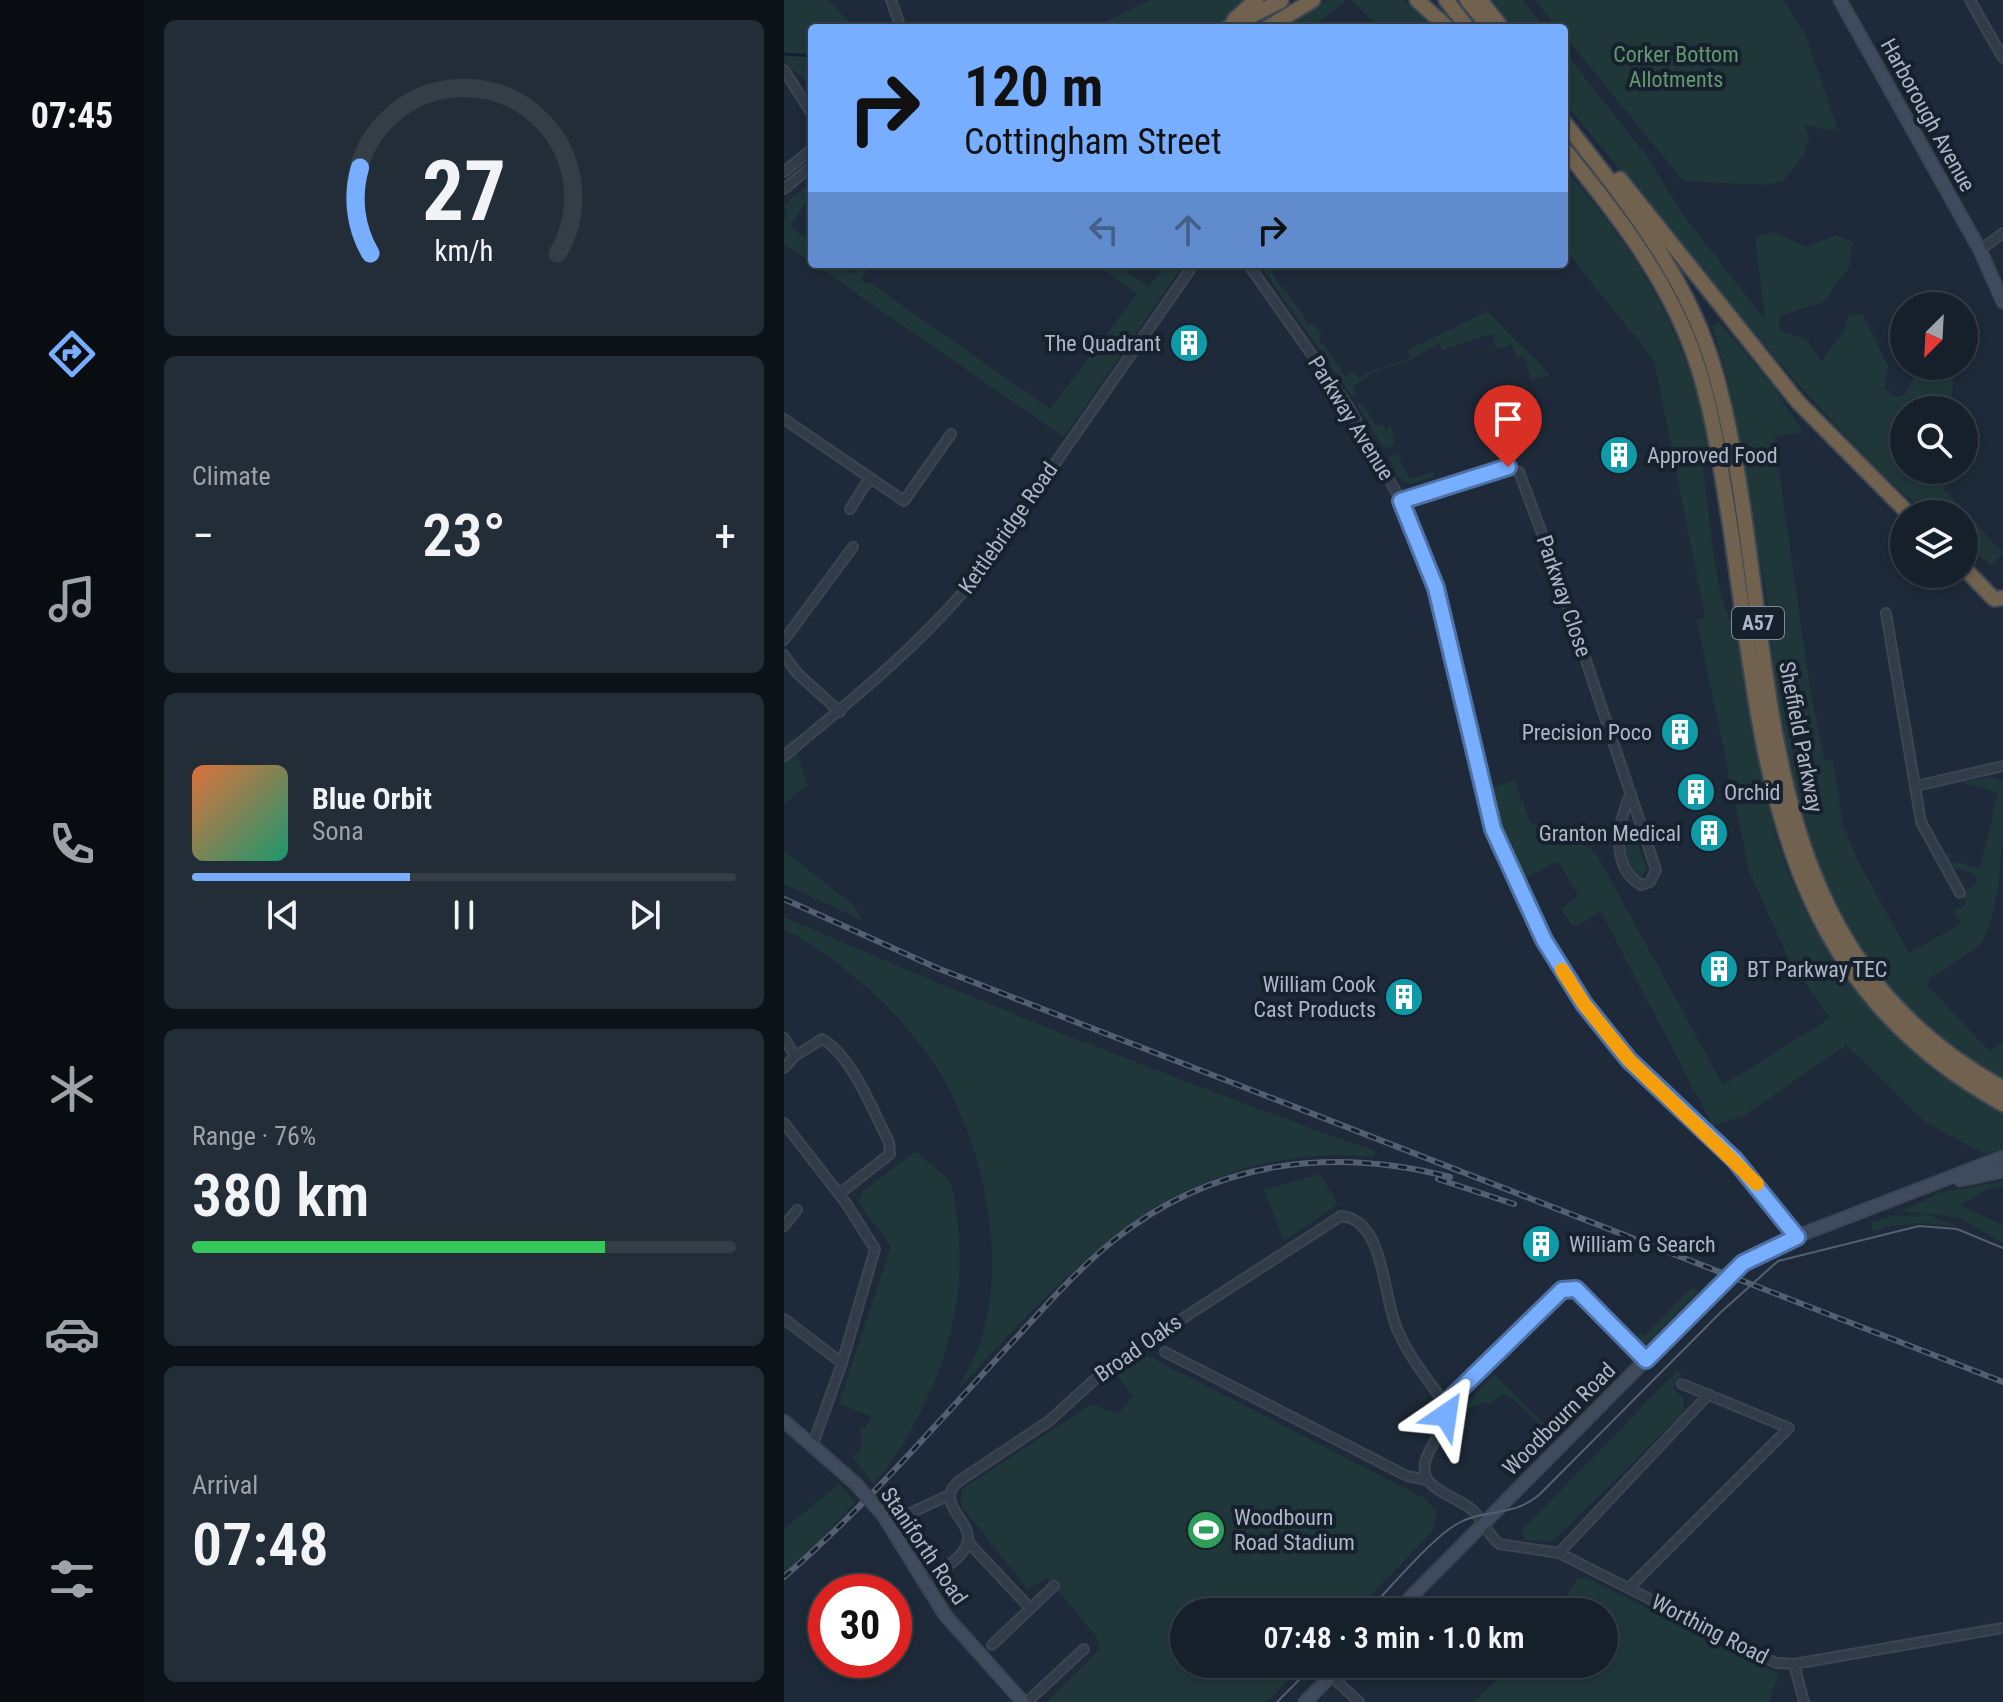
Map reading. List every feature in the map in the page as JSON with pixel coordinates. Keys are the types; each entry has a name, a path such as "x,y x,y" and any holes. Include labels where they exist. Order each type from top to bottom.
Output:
{"highway":[{"path":"1230,24 1256,0"},
{"path":"1234,24 1281,0"},
{"path":"1254,24 1281,0"},
{"path":"1274,24 1313,0"},
{"path":"1417,0 1444,24"},
{"path":"1446,0 1465,24"},
{"path":"1467,0 1487,24"},
{"path":"1480,0 1499,24"},
{"name":"Sheffield Parkway","path":"1568,127 1637,216 1672,270 1702,332 1714,368 1731,444 1781,763 1811,873 1842,935 1884,992 1943,1048 2003,1088"},
{"name":"A57","path":"1581,144 1624,184 1798,402 1895,500"},
{"name":"Sheffield Parkway","path":"1568,154 1651,266 1674,307 1695,357 1718,448 1774,798 1794,866 1814,912 1843,960 1889,1017 1949,1070 2003,1104"},
{"path":"1978,580 2000,600"}],"street":[{"path":"891,0 900,24"},
{"name":"Harborough Avenue","path":"1840,0 1980,250 2003,302"},
{"path":"1970,0 2003,58"},
{"path":"784,70 808,108"},
{"path":"784,172 808,152"},
{"path":"784,189 808,169"},
{"path":"1980,250 2003,233"},
{"name":"Kettlebridge Road","path":"784,756 909,651 976,577 1191,268"},
{"name":"Parkway Avenue","path":"1251,268 1348,406 1401,501 1436,588 1493,829 1544,940 1584,1004 1629,1060 1744,1169 1797,1237"},
{"path":"784,419 904,501 951,434"},
{"name":"Parkway Close","path":"1401,501 1505,468 1519,472 1631,793 1656,870 1650,882 1641,885 1634,881 1618,845 1621,814 1631,793"},
{"path":"850,509 869,479"},
{"path":"784,640 853,547"},
{"path":"1886,613 1921,822 1960,893"},
{"path":"784,655 797,673 840,712"},
{"path":"1916,786 2003,766"},
{"path":"784,1038 795,1056"},
{"path":"784,1068 795,1056 822,1039 831,1044 855,1078 889,1142 890,1154 839,1194"},
{"path":"784,1123 839,1194 875,1249 842,1363 813,1444"},
{"name":"Woodbourn Road","path":"1410,1598 1743,1263 1797,1237 2003,1157"},
{"name":"Woodbourn Road","path":"1932,1186 2003,1171"},
{"path":"784,1226 797,1210"},
{"name":"Broad Oaks","path":"900,1518 949,1495 959,1481 1049,1421 1112,1364 1341,1216 1358,1220 1369,1233 1398,1331 1445,1404"},
{"path":"1427,1480 1424,1465 1446,1415 1445,1404 1568,1287 1576,1289 1646,1360"},
{"path":"784,1319 842,1363"},
{"name":"Worthing Road","path":"1165,1352 1407,1476 1427,1480 1439,1492 1473,1510 1481,1525 1503,1546 1559,1553 1776,1663 1794,1664 2003,1628"},
{"path":"1629,1588 1789,1428 1682,1384"},
{"path":"1559,1553 1709,1394"},
{"name":"Staniforth Road","path":"784,1421 856,1484 883,1515 945,1615 1025,1702"},
{"path":"949,1495 953,1511 967,1532 968,1542 1030,1608"},
{"path":"923,1582 961,1553 968,1542"},
{"path":"992,1645 1054,1586"},
{"path":"1025,1702 1084,1649"},
{"path":"1794,1664 1804,1702"},
{"path":"1305,1702 1329,1678"},
{"path":"1333,1678 1359,1702"}],"green space":[{"path":"784,0 828,0 851,24 808,24 808,83 784,62"},
{"path":"1151,0 1248,0 1218,24 1100,24"},
{"path":"1327,0 1347,0 1315,24 1283,24"},
{"path":"1351,0 1403,0 1432,24 1376,24"},
{"path":"1487,0 1522,0 1542,24 1505,24"},
{"name":"Corker Bottom Allotments","path":"1535,0 1784,0 1806,36 1838,131 1804,125 1809,138 1804,155 1783,181 1768,185 1683,181 1568,40 1568,24 1555,24"},
{"path":"1568,56 1645,154 1685,217 1765,320 1755,237 1775,232 1807,247 1836,235 1852,242 1850,266 1823,302 1780,316 1779,330 1806,339 1822,361 1845,329 1848,316 1862,313 1888,366 1885,388 1894,396 1890,396 1890,481 1793,379 1568,107"},
{"path":"1568,174 1607,220 1642,271 1684,355 1705,418 1708,451 1703,470 1717,575 1725,608 1739,642 1772,821 1806,911 1830,952 1889,1026 1962,1087 2003,1113 2003,1149 1985,1154 1925,1122 1846,1045 1745,1115 1713,1126 1601,912 1573,927 1561,909 1578,896 1558,861 1521,880 1502,841 1488,790 1514,780 1531,824 1570,828 1598,857 1723,1085 1830,1018 1789,960 1749,871 1697,620 1705,617 1654,360 1568,253"},
{"path":"808,184 808,200 790,226 808,239 808,260 784,244 784,219 788,214 784,205"},
{"path":"820,268 848,268 853,274 857,268 868,268 861,280 867,284 869,282 1050,409 1137,294 1101,268 1122,268 1149,287 1163,268 1181,268 1064,437"},
{"path":"1264,268 1270,268 1307,324 1315,325 1321,333 1320,343 1324,343 1345,377 1354,371 1359,378 1370,371 1410,358 1408,350 1487,311 1550,375 1531,379 1524,356 1517,358 1512,344 1497,349 1492,334 1442,350 1439,343 1411,360 1373,372 1353,387 1356,394 1353,398"},
{"path":"1719,322 1773,386 1803,432 1774,437 1810,688 1825,761 1833,760 1843,825 1858,861 1909,953 1961,924 1954,910 1966,904 1965,892 1977,882 1974,874 1948,866 1941,852 1951,854 1950,861 1980,868 1998,793 1960,782 1994,777 2003,782 1998,889 1988,928 1981,943 1930,978 1928,986 1990,1052 2003,1042 2003,1078 1941,1041 1898,1000 1862,956 1834,908 1812,858 1784,750 1769,612 1744,462 1712,326"},
{"path":"1911,380 1953,380 1952,396 1902,396"},
{"path":"1362,403 1377,427 1383,424 1386,431 1390,423 1395,445 1384,449 1357,404"},
{"path":"1398,454 1409,479 1433,472 1434,477 1410,484 1401,481 1388,457"},
{"path":"1893,484 1950,484 1943,488 1954,500 1911,500"},
{"path":"1978,526 2003,553 1992,566 1978,555"},
{"path":"793,738 807,785 784,804 784,746"},
{"path":"1623,804 1647,868 1640,881 1634,880 1619,842"},
{"path":"784,851 851,903 863,921 784,884"},
{"path":"784,917 1077,1039 1375,1151 1374,1157 1307,1157 1246,1168 1190,1190 1138,1219 1045,1298 957,1391 976,1353 987,1317 992,1278 991,1237 975,1153 943,1078 908,1029 859,980 784,929"},
{"path":"916,1151 948,1180 953,1189 960,1256 958,1291 952,1327 929,1395 895,1456 874,1484 853,1458 861,1449 861,1424 865,1430 871,1416 839,1404 891,1246 858,1202 863,1191"},
{"path":"1320,1174 1338,1204 1284,1241 1264,1190"},
{"path":"2003,1181 2003,1186 1985,1191 1960,1205 2003,1225 2003,1243 1957,1217 1902,1211 1939,1193"},
{"path":"1928,1215 1957,1226 1920,1223 1885,1227 1875,1232 1872,1228 1872,1222 1891,1216"},
{"path":"1692,1288 1699,1291 1648,1343 1639,1343 1635,1339 1640,1333 1644,1336"},
{"name":"Woodbourn Road Stadium","path":"1148,1356 1426,1499 1437,1512 1432,1532 1368,1598 1170,1598 1170,1678 1290,1678 1267,1702 1047,1702 1100,1649 1097,1637 1047,1578 1028,1589 961,1506 962,1489 1092,1404 1118,1414 1133,1395 1114,1373"},
{"path":"1677,1371 1681,1374 1673,1389 1684,1398 1683,1413 1552,1542 1525,1540 1522,1530"},
{"path":"1494,1375 1546,1426 1543,1428 1512,1397 1510,1399 1503,1393 1489,1405 1486,1402 1469,1408 1465,1417 1462,1408"},
{"path":"839,1484 855,1502 815,1546 784,1572 784,1529"},
{"path":"1585,1577 1779,1674 1769,1702 1473,1702 1499,1678 1618,1678 1618,1598 1565,1598 1577,1579"}],"waterway":[{"path":"785,54 808,56"}],"tram line":[{"path":"1380,1598 1423,1552 1457,1524 1518,1507 1539,1495 1721,1312 1778,1261 1919,1226 1957,1229 2003,1248"},
{"path":"1277,1702 1301,1678"}],"railway":[{"path":"784,899 937,968 2003,1382"},
{"path":"784,1577 869,1496 1070,1280 1098,1253 1151,1214 1231,1177 1274,1167 1361,1163 1450,1177"},
{"path":"1438,1179 1514,1204"}],"slow traffic":[{"path":"1562,970 1584,1004 1629,1060 1757,1184"}],"place":[{"name":"The Quadrant","path":"1189,343"},
{"name":"Approved Food","path":"1619,455"},
{"name":"Precision Poco","path":"1680,732"},
{"name":"Orchid","path":"1696,792"},
{"name":"Granton Medical","path":"1709,833"},
{"name":"BT Parkway TEC","path":"1719,969"},
{"name":"William Cook Cast Products","path":"1404,997"},
{"name":"William G Search","path":"1541,1244"},
{"name":"Woodbourn Road Stadium","path":"1206,1530"}],"route":[{"path":"1446,1415 1445,1404 1562,1290 1568,1287 1576,1289 1646,1360 1743,1263 1797,1237 1759,1185 1634,1066 1584,1004 1526,906 1493,829 1436,588 1401,501 1508,467"}]}
